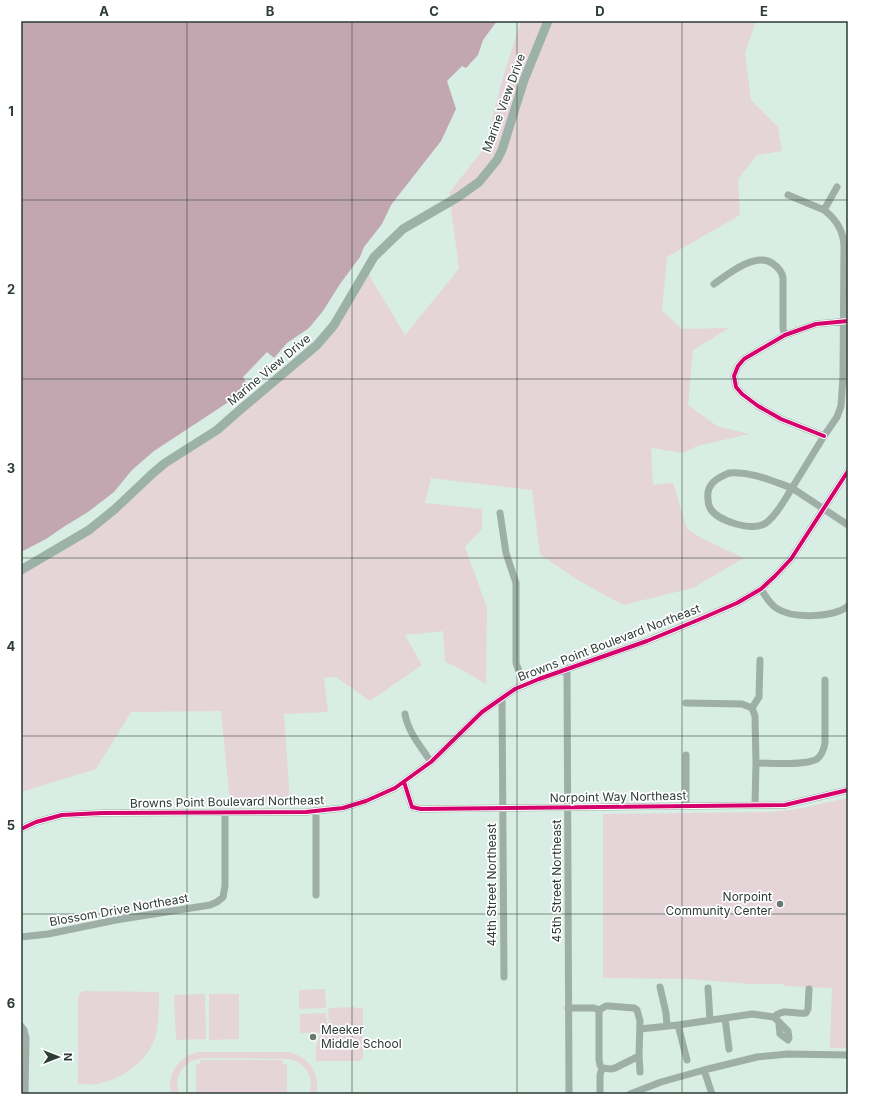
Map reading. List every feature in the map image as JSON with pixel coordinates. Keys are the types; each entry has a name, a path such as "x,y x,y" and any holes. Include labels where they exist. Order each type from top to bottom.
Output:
{"main road":[{"name":"Marine View Drive","path":"21,570 89,530 111,513 165,463 217,430 253,398 318,345 334,325 374,257 403,229 458,197 479,182 497,160 502,150 524,80 548,21"}],"street":[{"path":"824,210 837,187"},
{"path":"788,195 824,210 834,218 842,232 844,240 846,321 841,406 837,417 792,488 766,523 757,527 742,526 710,509 708,497 709,488 716,479 721,476 734,473 762,477 792,488 848,525"},
{"path":"714,284 733,270 749,263 767,261 776,266 780,270 783,278 783,329 785,335"},
{"path":"824,436 768,412 745,397 736,387 734,376 741,362 785,335 816,324 846,321"},
{"name":"Browns Point Boulevard Northeast","path":"21,829 36,822 62,815 102,813 316,812 343,808 386,793 431,762 474,720 502,698 524,685 567,668 647,641 737,603 761,589 791,558 848,471"},
{"path":"500,513 506,553 516,583 516,663 524,685"},
{"path":"761,589 768,600 776,608 786,612 820,615 839,612 848,606"},
{"path":"752,708 760,697 760,660"},
{"name":"45th Street Northeast","path":"567,668 569,1094"},
{"path":"756,763 808,763 816,759 823,752 825,743 825,680"},
{"name":"44th Street Northeast","path":"502,698 504,976"},
{"path":"686,703 742,704 752,708 755,716 755,805"},
{"path":"405,714 408,727 431,762"},
{"path":"686,755 686,806"},
{"name":"Norpoint Way Northeast","path":"404,782 412,807 441,810 785,805 848,790"},
{"path":"316,812 316,895"},
{"name":"Blossom Drive Northeast","path":"21,937 206,906 220,900 223,897 225,886 225,813"},
{"path":"660,987 666,1013 667,1026"},
{"path":"708,988 710,1020"},
{"path":"788,1054 788,1040 780,1034 777,1021 779,1013 806,1013 808,1009 808,990"},
{"path":"568,1008 594,1008 599,1010 606,1006 634,1008 637,1010 639,1014 640,1029 640,1072"},
{"path":"599,1010 599,1060 602,1068 600,1075 600,1092"},
{"path":"640,1029 752,1014 777,1021"},
{"path":"725,1018 729,1048"},
{"path":"678,1025 688,1060"},
{"path":"22,1026 26,1038 24,1092"},
{"path":"630,1094 662,1082 757,1057 788,1054 848,1055"},
{"path":"602,1068 615,1068 639,1056"},
{"path":"704,1070 712,1094"}],"shaded area":[{"path":"21,21 497,21 483,40 478,55 466,68 462,66 447,81 456,109 441,141 391,205 382,224 364,247 360,257 340,284 323,311 309,328 287,343 274,358 267,352 243,377 246,382 241,390 227,403 154,451 132,470 114,492 88,512 46,539 21,552"},
{"path":"521,21 756,21 745,53 751,100 778,127 782,151 757,155 738,179 740,215 667,257 662,311 682,329 729,328 693,350 688,405 717,426 749,434 697,446 684,453 651,448 653,485 673,483 687,529 703,539 744,558 693,588 623,605 576,579 540,554 532,490 431,478 425,503 482,509 482,529 465,547 487,608 486,684 457,667 445,662 443,631 405,635 422,665 370,701 336,677 324,678 328,712 284,714 290,802 230,802 221,711 131,712 96,769 21,792 21,570 76,538 253,398 334,325 366,270 405,335 459,269 449,193 485,147 502,81"},
{"path":"848,798 848,1048 830,1048 832,988 784,986 783,984 750,984 691,979 603,978 603,814 771,812 797,809"},
{"path":"325,989 326,1008 299,1009 299,990"},
{"path":"84,991 159,992 156,1035 152,1046 146,1055 129,1071 108,1081 97,1084 78,1084 78,997 80,993"},
{"path":"205,994 206,1039 176,1040 174,995"},
{"path":"209,994 239,994 239,1039 209,1040"},
{"path":"355,1007 355,1009 363,1007 363,1057 360,1061 316,1061 316,1047 321,1033 300,1033 300,1014 326,1013 327,1024 329,1022 328,1008"},
{"path":"198,1052 289,1052 296,1054 308,1062 315,1073 317,1080 316,1094 309,1094 311,1082 308,1072 301,1064 290,1059 203,1058 196,1059 185,1066 179,1075 179,1094 171,1094 171,1080 176,1067 185,1058"},
{"path":"200,1060 283,1060 283,1064 287,1065 287,1094 196,1094 196,1064 200,1064"}],"cycle path":[{"path":"824,436 781,419 758,406 742,394 736,387 734,376 738,366 744,359 785,335 816,324 848,321"},
{"path":"21,829 36,822 62,815 102,813 306,812 343,808 366,801 395,788 431,762 482,712 515,689 647,641 737,603 761,589 791,559 848,471"},
{"path":"404,782 412,807 421,809 785,805 848,790"}],"place":[{"name":"Norpoint Community Center","path":"780,904"},
{"name":"Meeker Middle School","path":"313,1037"}]}
